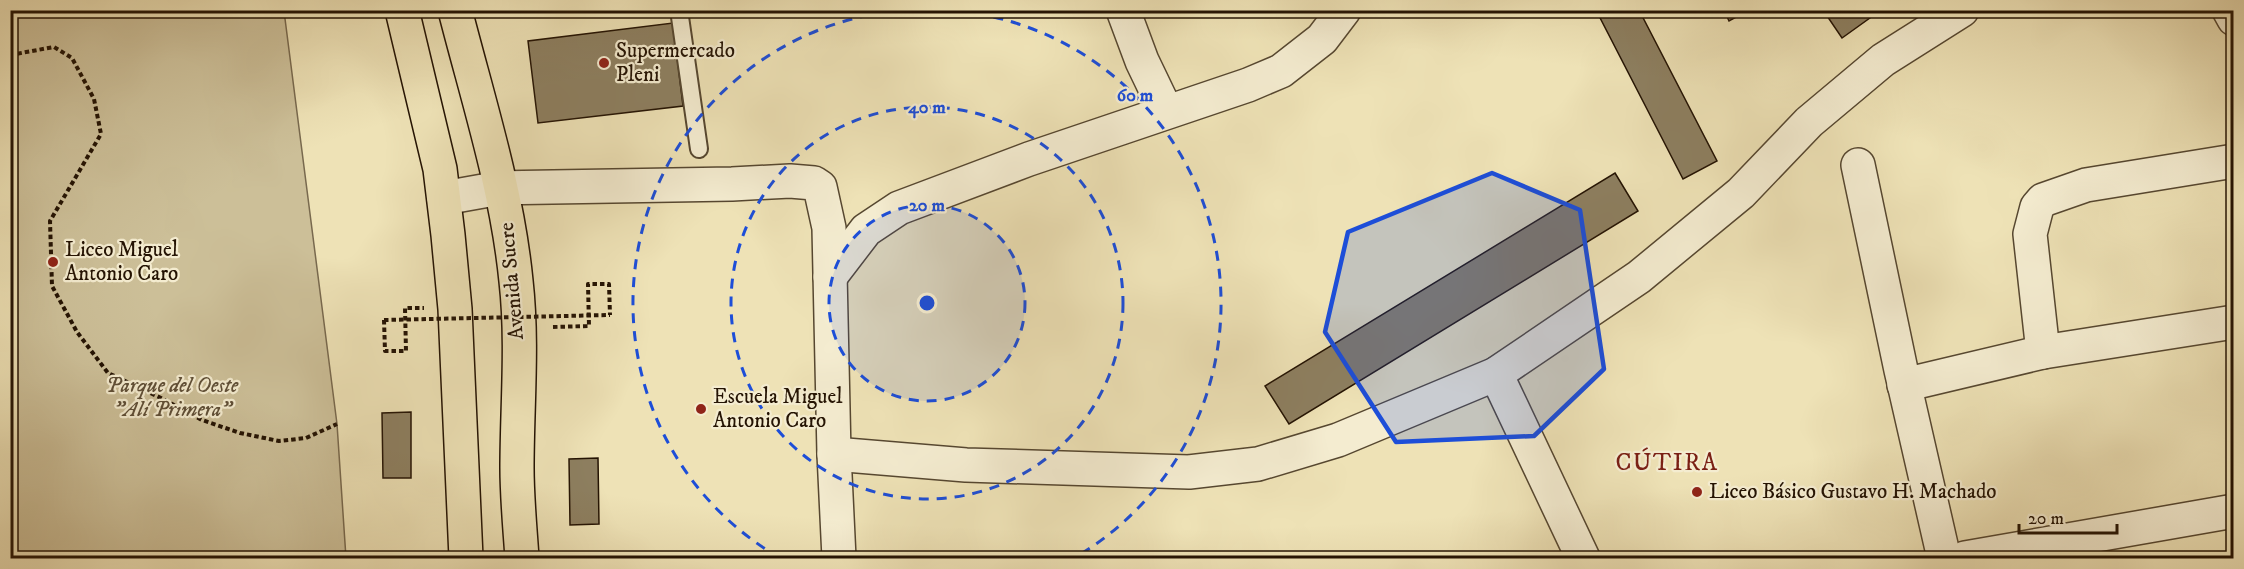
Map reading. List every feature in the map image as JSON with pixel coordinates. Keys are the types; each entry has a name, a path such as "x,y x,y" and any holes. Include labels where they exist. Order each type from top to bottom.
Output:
{"main road":[{"path":"402,10 440,169 444,198 454,309 466,558"},
{"name":"Avenida Sucre","path":"455,10 509,227 518,311 517,471 522,558"}],"street":[{"path":"1123,10 1142,61 1166,111"},
{"path":"830,277 866,230 899,208 1029,159 1248,85 1281,71 1322,39 1344,10"},
{"path":"834,454 966,465 1189,472 1258,464 1338,440 1496,374 1639,277 1741,193 1809,122 1883,60 1962,10"},
{"path":"2229,10 2234,19"},
{"path":"2043,352 2030,234 2037,207 2043,200 2086,185 2234,161"},
{"path":"1858,165 1904,385 1944,558"},
{"path":"444,198 500,188 803,181 814,183 820,189 829,228 838,558"},
{"path":"1904,385 2043,352 2234,321"},
{"path":"1496,374 1583,558"},
{"path":"1965,558 2234,510"}],"lane":[{"path":"679,10 699,150"}],"path":[{"path":"10,55 54,47 72,58 94,99 101,134 50,221 52,286 77,332 108,373 202,420 240,433 279,441 306,438 337,424"},
{"path":"405,308 406,351 384,351 384,320 610,315 609,284 588,284 589,326"}],"highlighted area":[{"path":"1492,173 1580,210 1604,369 1534,436 1396,442 1325,332 1348,232"}],"green space":[{"name":"Parque del Oeste \"Alí Primera\"","path":"10,11 284,11 337,424 346,558 11,558"}],"building":[{"path":"1596,10 1639,10 1717,161 1683,179"},
{"path":"1724,10 1749,10 1729,21"},
{"path":"1823,10 1881,10 1842,38"},
{"name":"Supermercado Pleni","path":"673,23 683,106 538,123 528,41"},
{"path":"1615,173 1638,211 1289,424 1265,386"},
{"path":"411,412 411,478 383,478 382,413"},
{"path":"598,458 599,524 570,525 569,459"}],"place":[{"name":"Supermercado Pleni","path":"604,63"},
{"name":"Liceo Miguel Antonio Caro","path":"53,262"},
{"name":"Escuela Miguel Antonio Caro","path":"701,409"},
{"name":"Liceo Básico Gustavo H. Machado","path":"1697,492"}],"district":[{"name":"CÚTIRA","path":"1667,463"}]}
